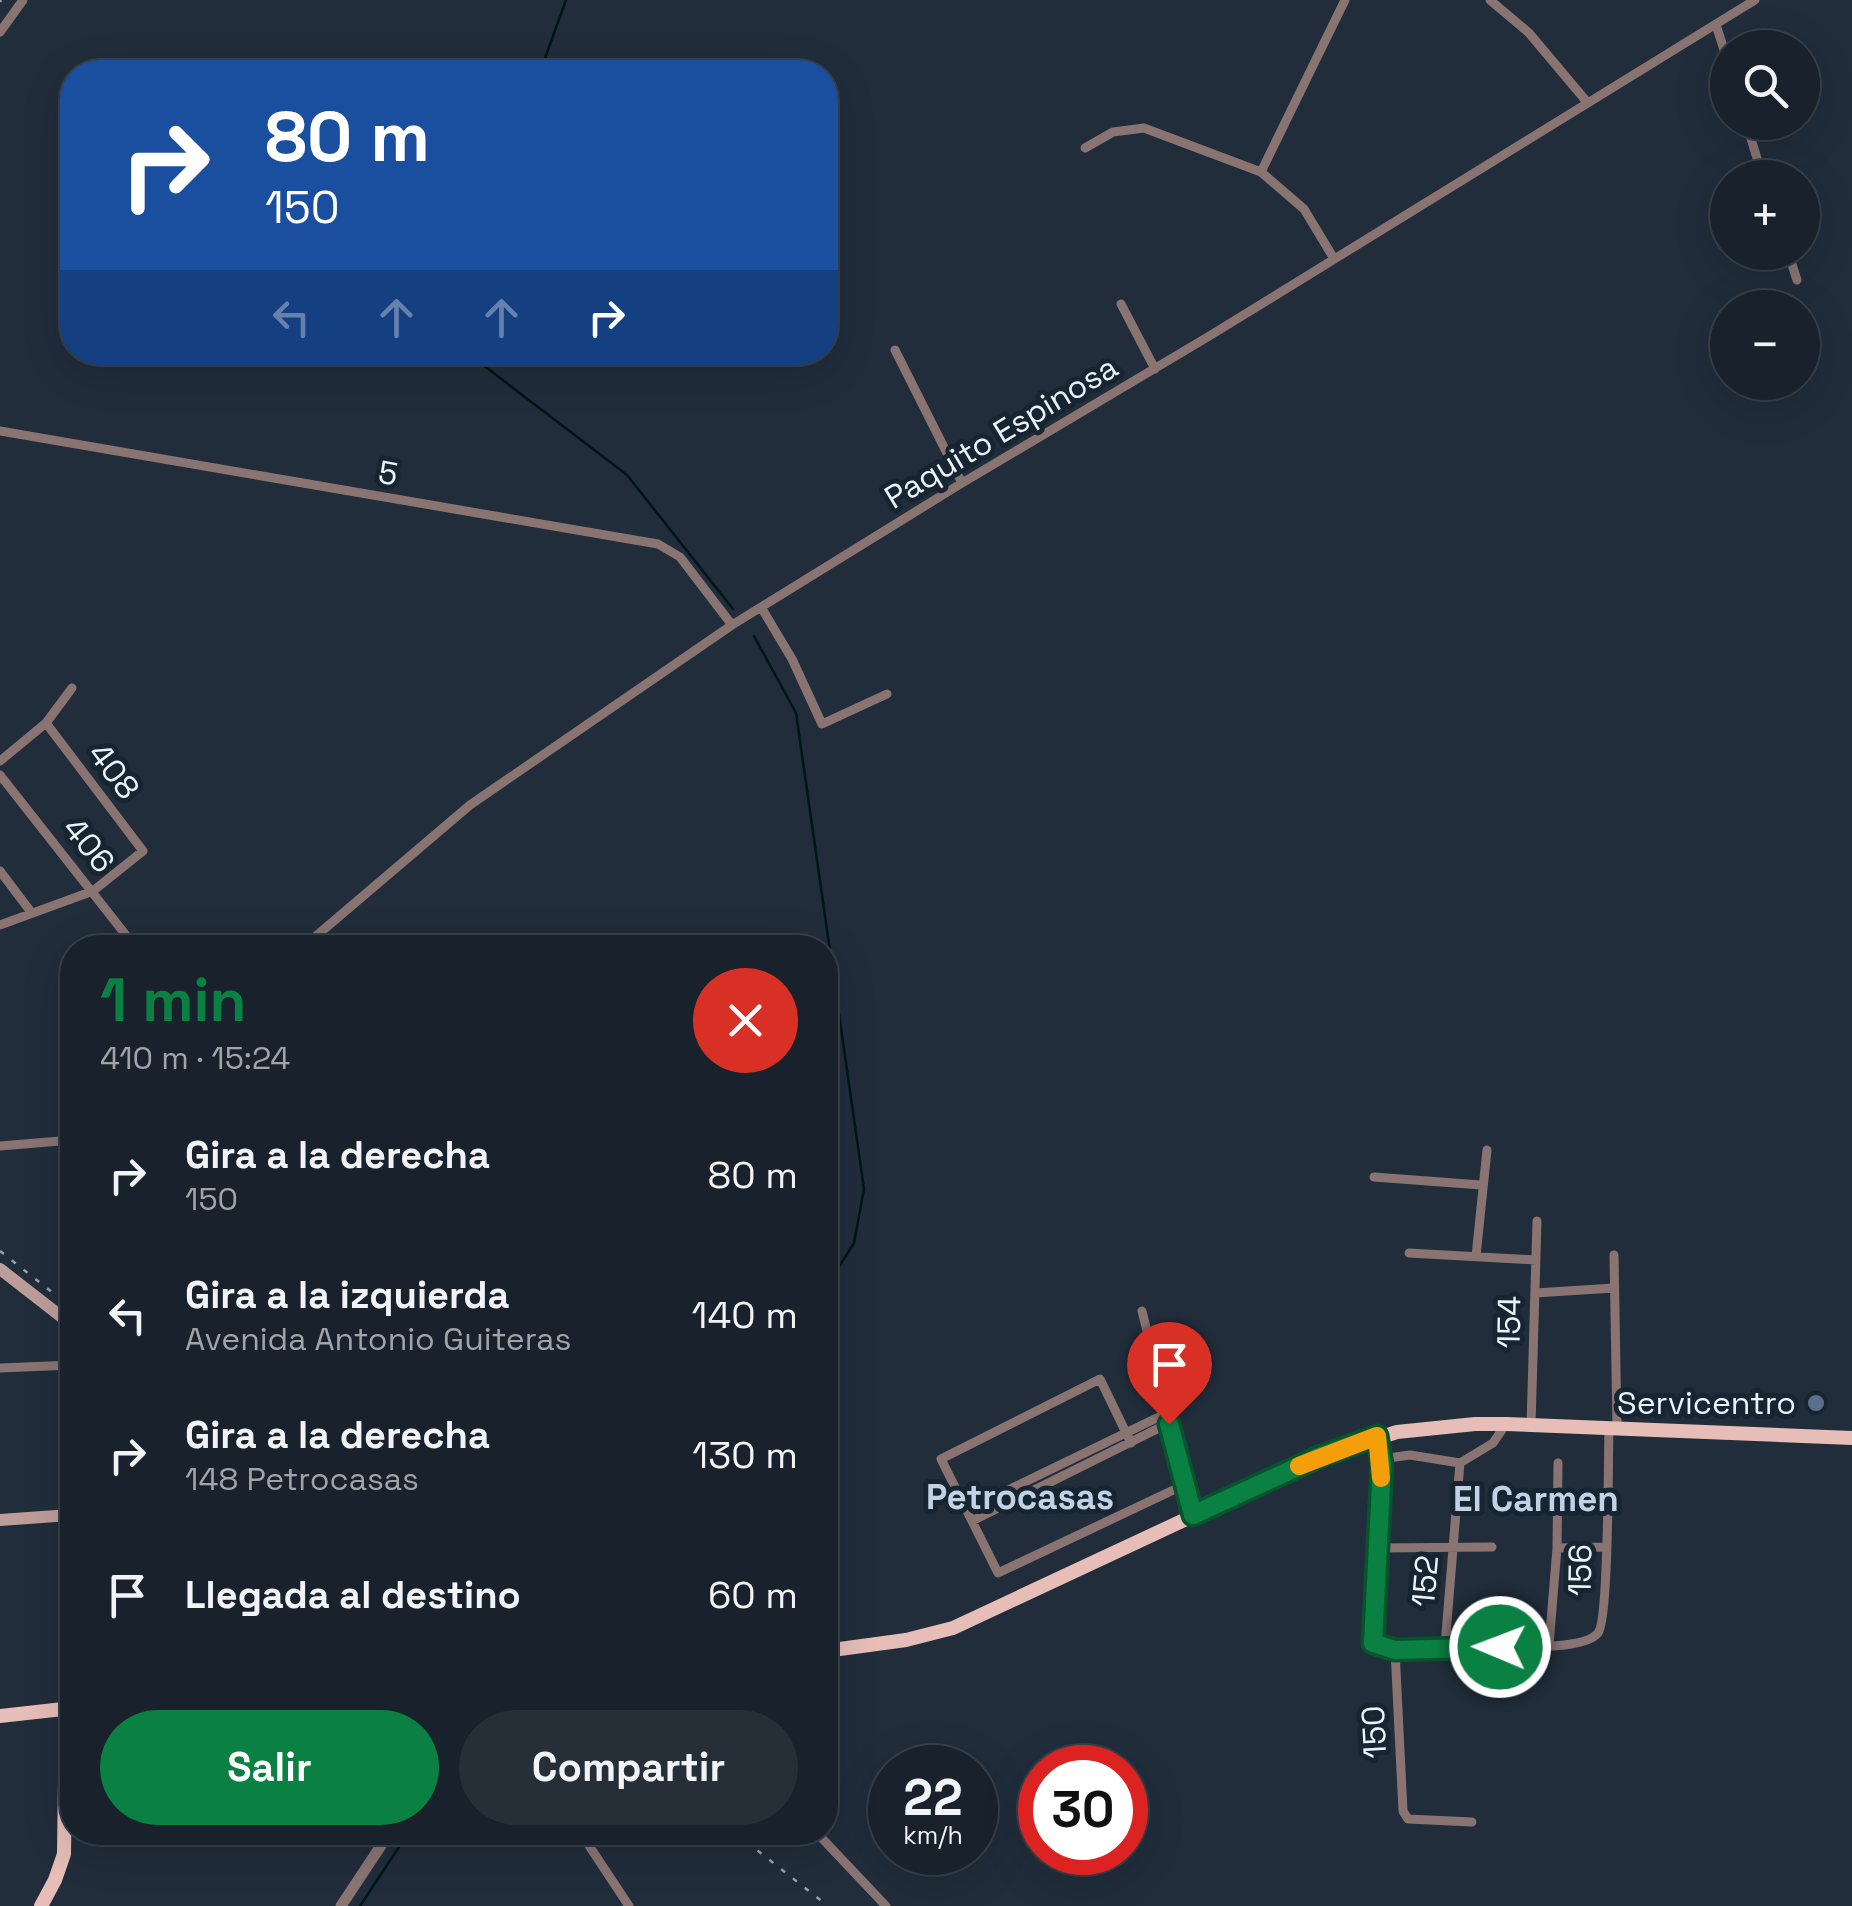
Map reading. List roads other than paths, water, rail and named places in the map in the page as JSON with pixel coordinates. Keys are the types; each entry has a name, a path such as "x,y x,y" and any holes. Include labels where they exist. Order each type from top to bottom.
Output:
{"main road":[{"path":"0,1270 60,1316"},
{"path":"838,1649 906,1640 953,1628 1319,1457 1377,1436 1423,1428 1532,1424 1852,1438"},
{"path":"0,1520 60,1516"},
{"path":"0,1716 60,1709"},
{"path":"41,1906 55,1880 64,1845"}],"street":[{"path":"0,32 24,0"},
{"path":"1261,172 1345,0"},
{"name":"Paquito Espinosa","path":"317,935 470,805 732,625 1754,0"},
{"path":"1494,1 1529,33 1587,102"},
{"path":"1716,25 1718,30"},
{"path":"1085,148 1113,132 1144,128 1261,172 1304,210 1334,258"},
{"path":"1794,270 1797,280"},
{"path":"1120,304 1156,369"},
{"path":"895,350 962,483"},
{"name":"5","path":"0,431 658,544 680,557 732,625"},
{"path":"761,607 792,659 822,724 887,694"},
{"path":"0,760 45,723 72,688"},
{"name":"408","path":"45,723 143,852 94,890"},
{"name":"406","path":"0,775 127,935"},
{"path":"0,871 31,912"},
{"path":"0,925 94,890"},
{"path":"0,1146 60,1141"},
{"path":"1476,1256 1487,1150"},
{"path":"1374,1178 1482,1185"},
{"name":"154","path":"1532,1424 1537,1222"},
{"path":"1409,1252 1536,1260"},
{"name":"156","path":"1550,1645 1583,1643 1598,1634 1602,1624 1613,1428 1614,1255"},
{"path":"1534,1292 1614,1288"},
{"path":"1142,1311 1193,1515"},
{"path":"0,1368 60,1366"},
{"path":"1131,1443 1100,1379 942,1459 998,1573 1184,1485"},
{"path":"967,1510 1126,1432 1168,1418"},
{"path":"972,1520 1131,1443 1168,1418"},
{"path":"1381,1459 1410,1455 1460,1463 1493,1443 1506,1424"},
{"path":"1377,1436 1381,1459 1373,1643 1395,1650 1550,1645 1558,1548 1558,1463"},
{"name":"152","path":"1444,1646 1460,1463"},
{"path":"1558,1548 1605,1547"},
{"path":"1378,1548 1492,1548"},
{"name":"150","path":"1395,1650 1402,1812 1408,1818 1472,1822"},
{"path":"341,1906 381,1845"},
{"path":"589,1845 629,1906"},
{"path":"828,1845 886,1906"}],"waterway":[{"path":"544,60 566,0"},
{"path":"483,365 627,475 733,609"},
{"path":"754,636 796,713 828,935"},
{"path":"838,1007 864,1189 854,1243 838,1268"},
{"path":"360,1906 400,1845"}],"railway":[{"path":"0,1251 60,1298"},
{"path":"751,1845 828,1906"}],"place":[{"name":"Servicentro","path":"1816,1403"}],"district":[{"name":"Petrocasas","path":"1020,1497"},
{"name":"El Carmen","path":"1536,1499"}]}
